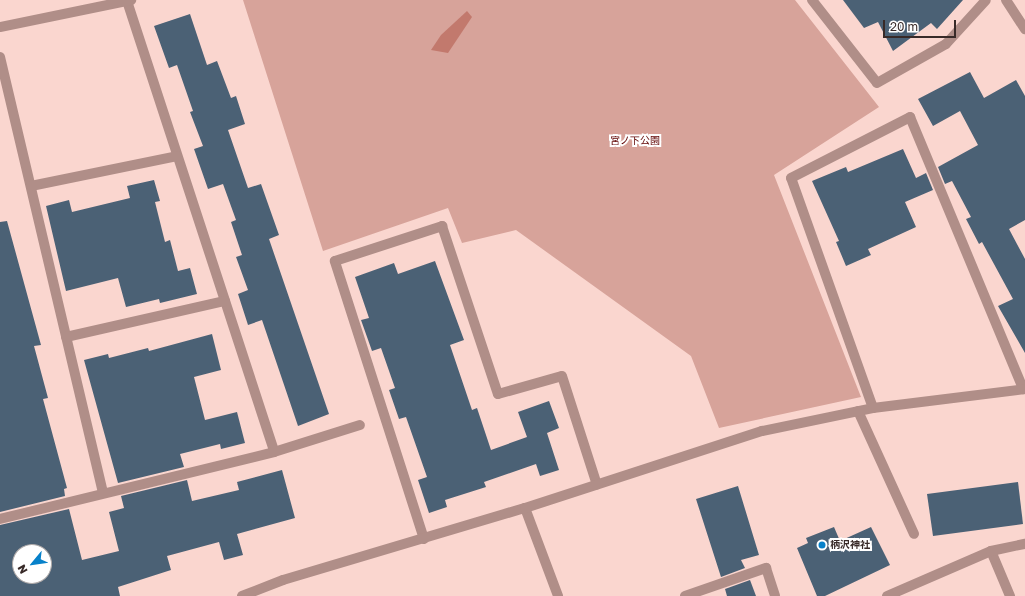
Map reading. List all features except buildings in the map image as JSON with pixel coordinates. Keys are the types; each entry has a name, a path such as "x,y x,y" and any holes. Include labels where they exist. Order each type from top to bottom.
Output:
{"street":[{"path":"812,0 877,82 946,44 986,0"},
{"path":"1006,0 1024,24"},
{"path":"0,27 129,1 274,452"},
{"path":"0,57 103,494"},
{"path":"242,596 283,580 525,508 762,430 873,408 1024,389 910,116 791,178 873,408"},
{"path":"30,186 178,156"},
{"path":"424,539 335,261 442,226 498,394 562,376 597,485"},
{"path":"66,336 225,301"},
{"path":"858,411 914,534"},
{"path":"0,519 274,452 360,425"},
{"path":"525,508 558,596"},
{"path":"887,596 902,593 991,551 1025,544"},
{"path":"991,551 1010,596"},
{"path":"685,596 766,568 775,596"}],"green space":[{"name":"宮ノ下公園","path":"243,0 795,0 879,107 774,175 861,397 719,428 691,356 516,230 462,243 448,208 323,251"}],"shaded area":[{"path":"467,11 472,17 448,53 431,50 441,35"}],"place":[{"name":"柄沢神社","path":"822,545"}]}
